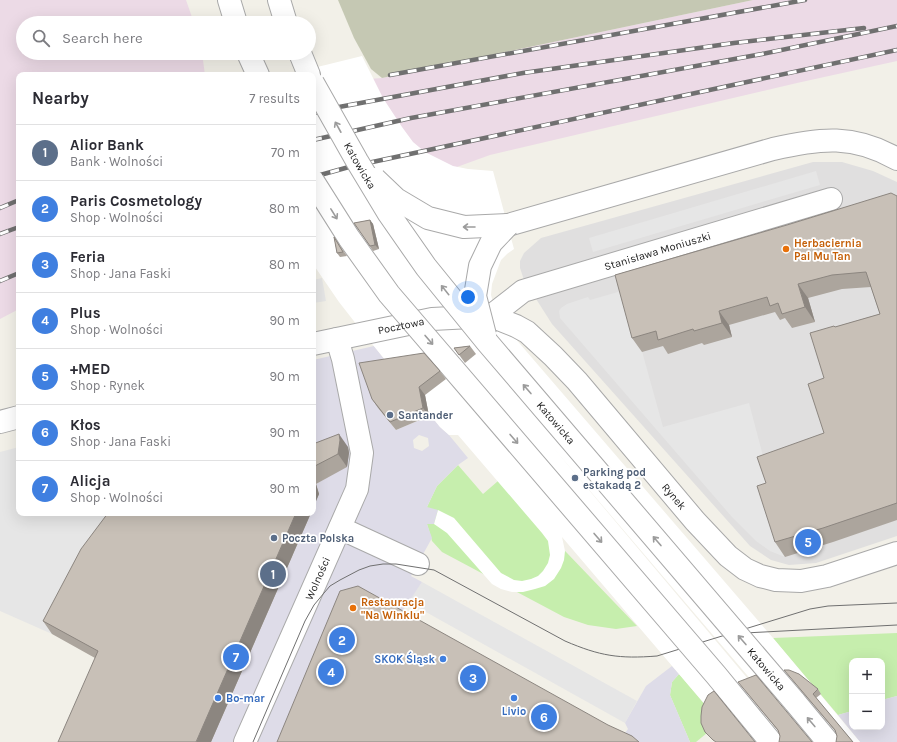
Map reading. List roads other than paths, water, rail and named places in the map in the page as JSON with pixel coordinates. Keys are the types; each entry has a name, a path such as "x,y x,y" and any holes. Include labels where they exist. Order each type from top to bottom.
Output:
{"street":[{"path":"229,0 234,16"},
{"path":"279,0 284,16"},
{"path":"251,60 257,72"},
{"name":"Katowicka","path":"316,87 357,162 389,214 426,267 487,342 828,742"},
{"path":"357,162 396,198 428,218 464,227 508,225 773,149 804,142 831,140 855,142 877,149 897,159"},
{"path":"316,186 349,238 389,294 716,675 771,742"},
{"name":"Stanisława Moniuszki","path":"490,316 523,291 831,199"},
{"path":"487,342 475,296 480,266 491,243 508,225"},
{"name":"Pocztowa","path":"316,343 432,319 490,316"},
{"name":"Rynek","path":"490,316 526,332 553,356 577,381 695,521 728,556 745,569 760,576 776,580 801,581 827,576 897,553"},
{"name":"Wolności","path":"245,742 357,489 362,453 343,359 337,339"},
{"path":"0,422 16,418"},
{"path":"340,528 418,564"}],"tram line":[{"path":"253,742 305,621 314,605 330,586 359,570 370,566 396,564 434,570 565,641 599,653 620,657 657,656 810,609 828,606 897,603"},
{"path":"745,633 897,625"}],"railway":[{"path":"390,75 805,0"},
{"path":"316,139 411,118 762,54 897,26"},
{"path":"316,112 523,73 734,43 864,28"},
{"path":"316,176 349,167 897,50"},
{"path":"0,208 16,201"},
{"path":"0,234 16,228"},
{"path":"0,281 16,274"}],"place":[{"name":"Herbaciernia Pai Mu Tan","path":"786,249"},
{"name":"Santander","path":"390,415"},
{"name":"Parking pod estakadą 2","path":"575,478"},
{"name":"Poczta Polska","path":"274,538"},
{"name":"+MED","path":"808,542"},
{"name":"Alior Bank","path":"273,574"},
{"name":"Restauracja \"Na Winklu\"","path":"353,608"},
{"name":"Paris Cosmetology","path":"342,640"},
{"name":"Alicja","path":"236,657"},
{"name":"SKOK Śląsk","path":"443,659"},
{"name":"Plus","path":"331,672"},
{"name":"Feria","path":"473,678"},
{"name":"Bo-mar","path":"218,698"},
{"name":"Livio","path":"514,698"},
{"name":"Kłos","path":"544,717"}]}
